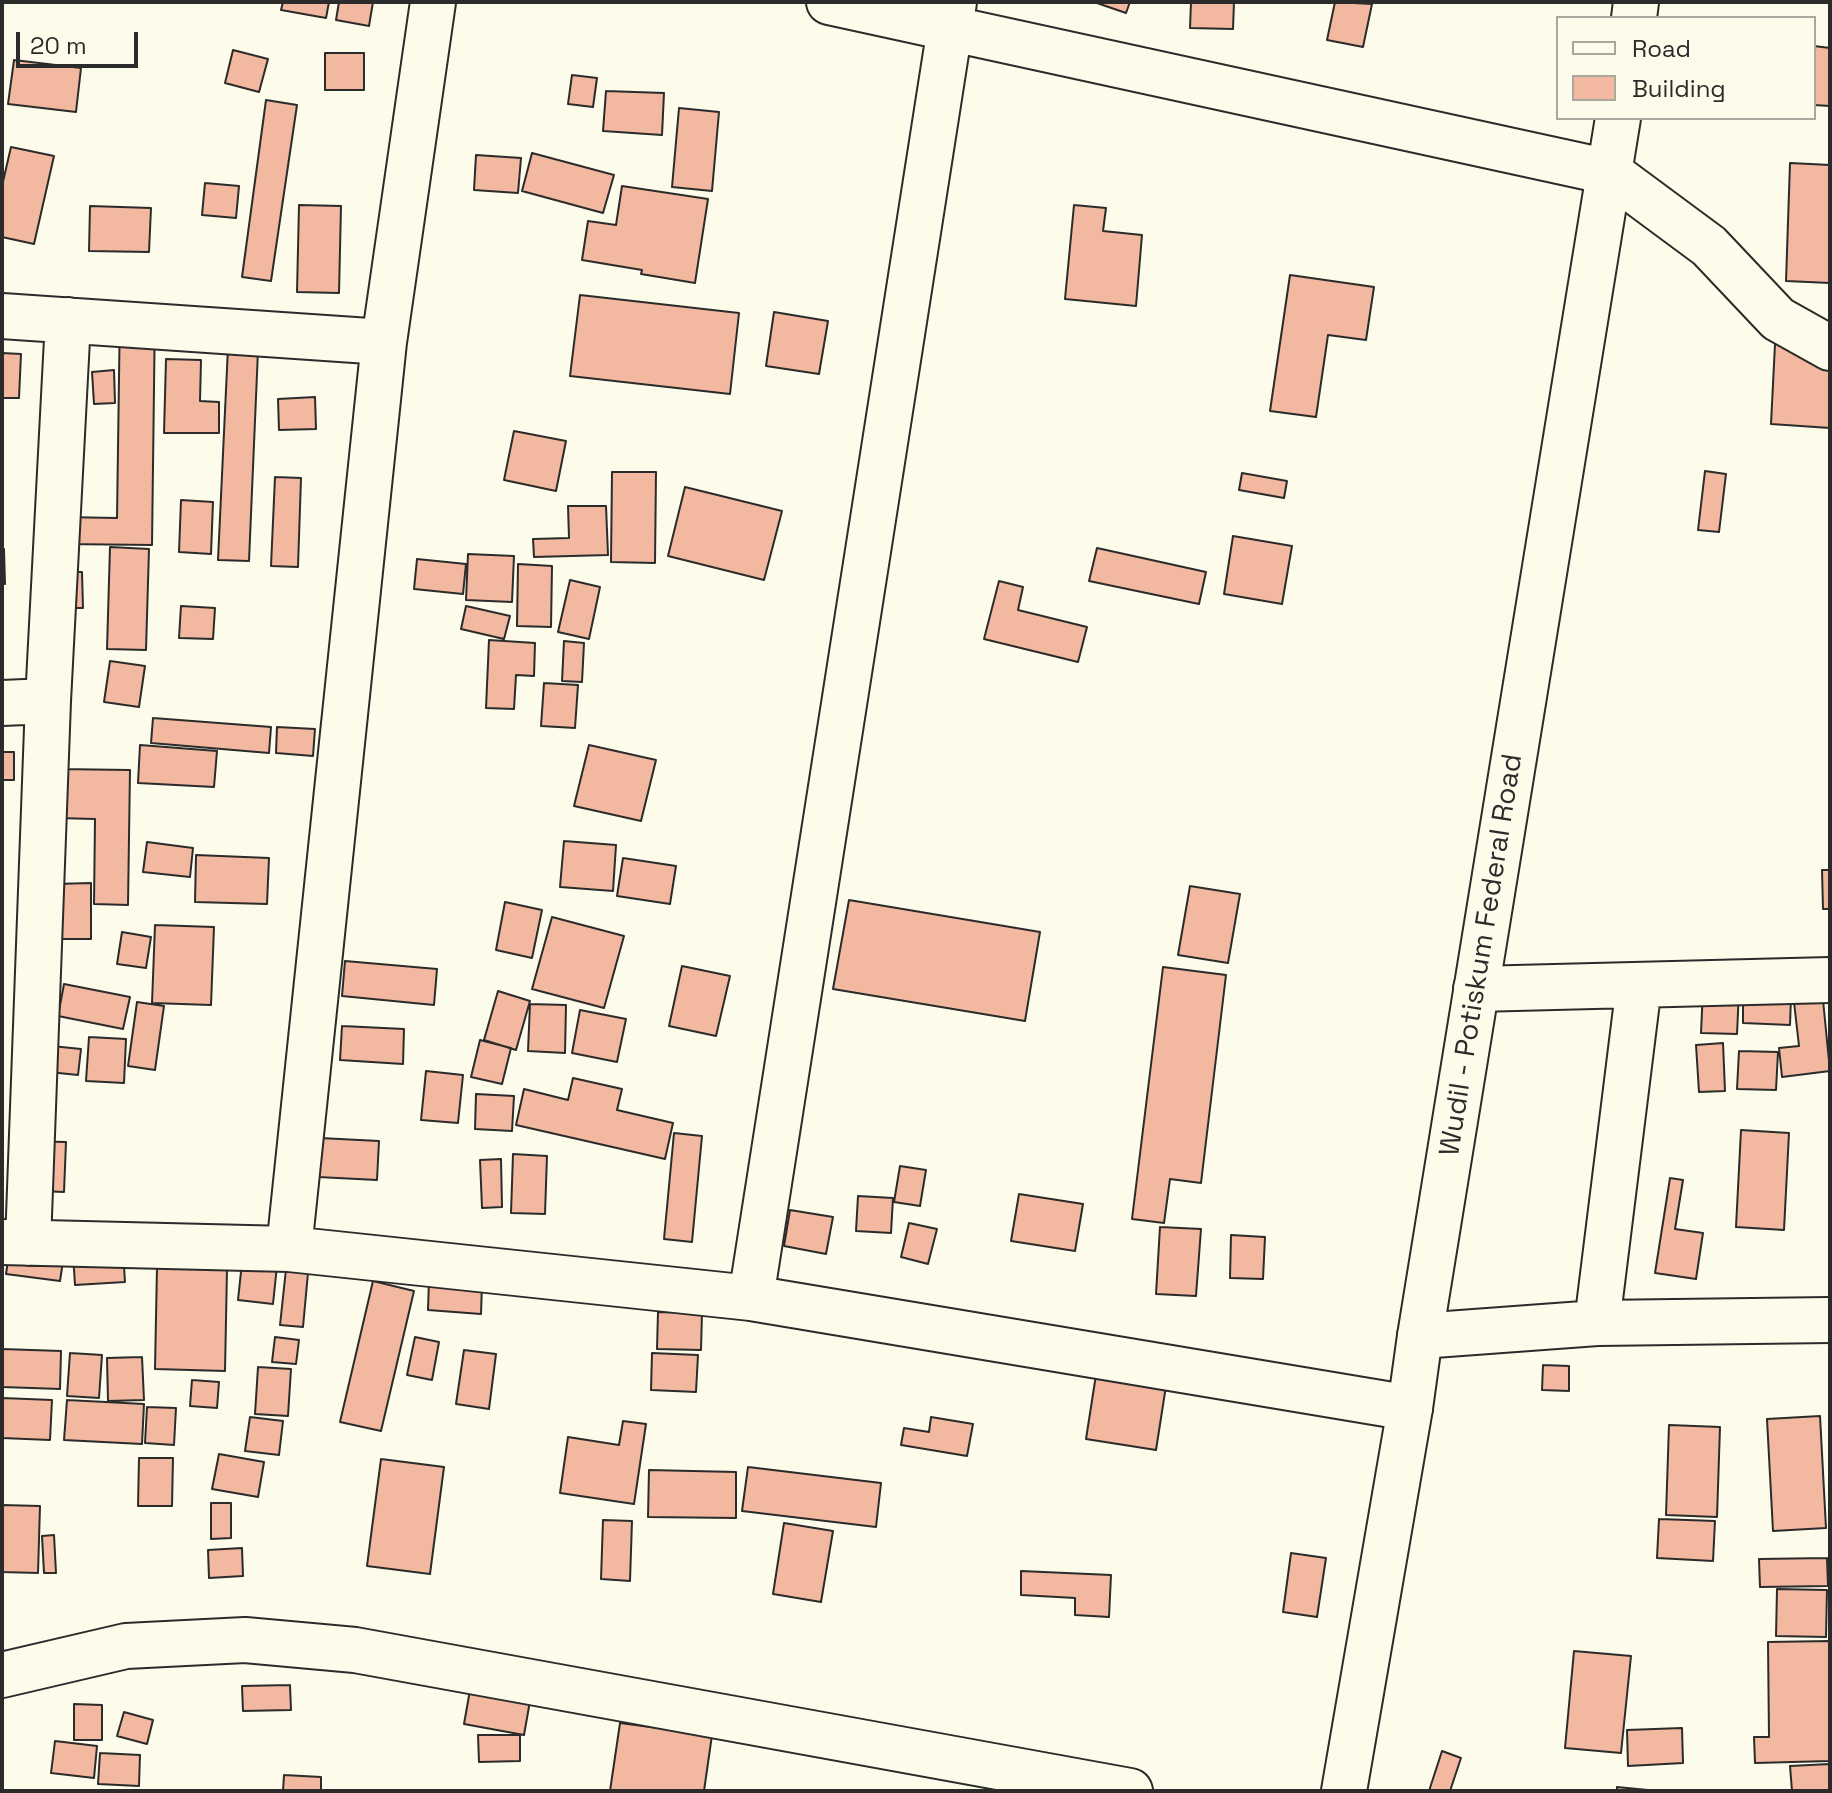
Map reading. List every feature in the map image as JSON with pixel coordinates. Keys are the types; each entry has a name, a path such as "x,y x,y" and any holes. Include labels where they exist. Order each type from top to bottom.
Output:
{"street":[{"path":"289,1249 384,342 433,2"},
{"path":"829,2 952,15 1609,172 1709,246 1778,319 1830,348"},
{"path":"751,1298 952,15"},
{"name":"Wudil - Potiskum Federal Road","path":"1344,1791 1410,1408 1618,120"},
{"path":"2,316 384,342"},
{"path":"68,320 15,1242 289,1249 751,1298 1410,1408"},
{"path":"2,703 48,701"},
{"path":"1476,989 1830,980"},
{"path":"1597,1323 1639,985"},
{"path":"1420,1336 1597,1323 1830,1320"},
{"path":"2,1675 126,1646 245,1640 355,1650 1130,1791"}],"building":[{"path":"283,2 329,2 326,18 281,10"},
{"path":"339,2 373,2 369,26 336,20"},
{"path":"1094,2 1130,2 1126,13"},
{"path":"1191,2 1234,2 1233,29 1190,28"},
{"path":"1335,2 1372,4 1363,47 1327,40"},
{"path":"1816,46 1830,48 1830,106 1816,105"},
{"path":"233,50 268,59 259,92 225,83"},
{"path":"325,53 364,53 364,90 325,90"},
{"path":"14,60 81,68 76,112 8,104"},
{"path":"572,75 597,78 593,107 568,104"},
{"path":"606,91 664,93 662,135 603,131"},
{"path":"266,100 297,105 271,281 242,277"},
{"path":"679,108 719,112 712,191 672,187"},
{"path":"11,147 54,156 34,244 2,237 2,186"},
{"path":"532,153 614,175 603,213 522,191"},
{"path":"476,155 521,158 518,193 474,190"},
{"path":"1790,163 1830,165 1830,283 1786,281"},
{"path":"205,183 239,186 236,218 202,215"},
{"path":"622,186 708,199 695,283 582,260 588,221 616,225"},
{"path":"299,205 341,206 339,293 297,292"},
{"path":"1074,205 1106,208 1103,231 1142,235 1136,306 1065,299"},
{"path":"90,206 151,208 149,252 89,251"},
{"path":"1290,275 1374,287 1366,340 1328,335 1316,417 1270,411"},
{"path":"580,295 739,313 730,394 570,376"},
{"path":"120,308 155,309 152,545 63,544 64,517 117,518"},
{"path":"774,312 828,321 819,374 766,366"},
{"path":"1776,324 1830,328 1830,428 1771,424"},
{"path":"229,326 259,327 249,561 218,560"},
{"path":"2,353 21,354 19,398 2,398"},
{"path":"166,359 201,360 200,401 219,402 219,433 164,433"},
{"path":"114,370 115,403 94,404 92,372"},
{"path":"315,397 316,429 279,430 278,399"},
{"path":"514,431 566,441 556,491 504,480"},
{"path":"1705,471 1726,474 1719,532 1698,530"},
{"path":"612,472 656,472 655,563 611,562"},
{"path":"1242,473 1287,481 1284,498 1239,490"},
{"path":"275,477 301,478 298,567 271,566"},
{"path":"685,487 782,511 764,580 668,556"},
{"path":"181,500 213,502 211,554 179,552"},
{"path":"568,506 606,506 608,555 534,557 533,539 569,538"},
{"path":"1233,536 1292,546 1282,604 1224,594"},
{"path":"110,547 149,549 146,650 107,649"},
{"path":"1097,548 1206,572 1199,604 1089,581"},
{"path":"4,549 5,584 2,584"},
{"path":"468,554 514,556 512,602 466,600"},
{"path":"417,559 466,564 463,594 414,589"},
{"path":"518,564 552,566 551,627 517,626"},
{"path":"57,572 82,572 83,608 58,608"},
{"path":"570,580 600,587 589,639 558,632"},
{"path":"999,581 1023,587 1018,610 1087,627 1078,662 984,639"},
{"path":"181,606 215,608 213,639 179,638"},
{"path":"466,606 510,616 504,639 461,629"},
{"path":"489,640 535,643 534,676 516,675 514,709 486,708"},
{"path":"564,641 584,643 582,682 562,681"},
{"path":"110,661 145,666 139,707 104,702"},
{"path":"544,683 578,685 575,728 541,726"},
{"path":"153,718 271,727 269,753 151,743"},
{"path":"277,727 315,729 313,756 276,753"},
{"path":"140,745 217,751 214,787 138,783"},
{"path":"589,745 656,760 641,821 574,806"},
{"path":"2,752 14,752 14,780 2,780"},
{"path":"58,769 130,770 128,905 94,904 95,819 56,818"},
{"path":"564,841 616,845 613,891 560,887"},
{"path":"147,842 193,848 190,877 143,872"},
{"path":"196,855 269,858 267,904 195,902"},
{"path":"623,858 676,866 670,904 617,896"},
{"path":"1822,870 1830,870 1830,909 1823,909"},
{"path":"91,883 91,939 56,939 55,884"},
{"path":"1190,886 1240,894 1228,963 1178,955"},
{"path":"849,900 1040,932 1025,1021 833,989"},
{"path":"505,902 542,910 532,958 496,950"},
{"path":"552,917 624,936 604,1008 532,989"},
{"path":"155,925 214,927 211,1005 152,1003"},
{"path":"122,932 151,937 146,968 117,964"},
{"path":"345,961 437,969 434,1005 342,996"},
{"path":"682,966 730,976 716,1036 669,1026"},
{"path":"1163,967 1226,975 1201,1183 1170,1179 1164,1223 1132,1219"},
{"path":"64,984 130,997 123,1029 58,1016"},
{"path":"1703,989 1739,991 1737,1034 1701,1033"},
{"path":"498,991 530,1001 516,1050 484,1040"},
{"path":"1743,996 1791,997 1790,1025 1743,1023"},
{"path":"1823,1000 1830,1071 1782,1077 1779,1048 1799,1046 1794,1002"},
{"path":"137,1002 164,1006 155,1070 128,1066"},
{"path":"530,1004 566,1005 565,1053 528,1051"},
{"path":"580,1010 626,1019 617,1062 572,1053"},
{"path":"342,1026 404,1029 403,1064 340,1060"},
{"path":"89,1037 126,1039 124,1083 86,1081"},
{"path":"480,1040 511,1048 502,1084 471,1077"},
{"path":"1723,1043 1725,1091 1699,1092 1696,1045"},
{"path":"42,1045 81,1049 78,1075 39,1071"},
{"path":"1739,1051 1778,1052 1776,1090 1737,1089"},
{"path":"426,1071 463,1075 458,1123 421,1120"},
{"path":"573,1078 622,1089 617,1110 673,1123 665,1159 516,1125 524,1089 568,1100"},
{"path":"476,1094 514,1096 512,1131 475,1129"},
{"path":"1741,1130 1789,1133 1784,1230 1736,1227"},
{"path":"674,1133 702,1136 692,1242 664,1239"},
{"path":"320,1138 379,1141 377,1180 318,1177"},
{"path":"19,1141 66,1142 64,1192 17,1190"},
{"path":"513,1154 547,1156 545,1214 511,1213"},
{"path":"501,1159 502,1207 482,1208 480,1160"},
{"path":"900,1166 926,1170 920,1206 894,1202"},
{"path":"1670,1178 1683,1180 1675,1229 1703,1233 1696,1279 1655,1273"},
{"path":"1019,1194 1083,1204 1075,1251 1011,1241"},
{"path":"858,1196 893,1198 891,1233 856,1231"},
{"path":"790,1210 833,1217 826,1254 784,1246"},
{"path":"909,1223 937,1229 928,1264 901,1257"},
{"path":"1160,1227 1201,1229 1196,1296 1156,1294"},
{"path":"12,1233 66,1241 60,1281 6,1274"},
{"path":"1231,1235 1265,1237 1263,1279 1230,1278"},
{"path":"122,1236 125,1282 75,1285 72,1239"},
{"path":"243,1253 278,1256 273,1304 238,1300"},
{"path":"287,1260 309,1262 303,1327 280,1325"},
{"path":"157,1267 227,1269 225,1371 155,1369"},
{"path":"429,1279 482,1283 481,1314 428,1310"},
{"path":"373,1281 414,1291 381,1431 340,1422"},
{"path":"658,1312 702,1313 701,1350 657,1349"},
{"path":"275,1337 299,1340 296,1364 272,1362"},
{"path":"415,1337 439,1342 432,1380 407,1375"},
{"path":"2,1349 61,1351 60,1389 2,1387"},
{"path":"464,1350 496,1354 489,1409 456,1404"},
{"path":"70,1353 102,1355 99,1398 67,1396"},
{"path":"652,1353 698,1355 696,1392 651,1390"},
{"path":"142,1357 144,1400 108,1401 107,1358"},
{"path":"1098,1362 1168,1373 1156,1450 1086,1439"},
{"path":"1543,1365 1569,1366 1569,1391 1542,1390"},
{"path":"258,1367 291,1369 288,1416 255,1414"},
{"path":"192,1380 219,1382 217,1408 190,1406"},
{"path":"2,1398 52,1400 50,1440 2,1438"},
{"path":"67,1400 144,1404 142,1444 64,1440"},
{"path":"147,1407 176,1408 174,1445 145,1443"},
{"path":"1820,1416 1826,1528 1773,1531 1767,1419"},
{"path":"250,1417 283,1421 279,1455 245,1451"},
{"path":"931,1417 973,1424 967,1456 901,1445 904,1428 929,1432"},
{"path":"623,1421 646,1424 634,1504 560,1493 568,1437 619,1445"},
{"path":"1669,1425 1720,1427 1717,1517 1666,1515"},
{"path":"219,1454 264,1462 258,1497 212,1489"},
{"path":"139,1458 173,1458 172,1506 138,1506"},
{"path":"381,1459 444,1467 430,1574 367,1566"},
{"path":"748,1467 881,1483 876,1527 742,1511"},
{"path":"649,1470 736,1472 736,1518 648,1517"},
{"path":"211,1503 231,1503 231,1538 211,1539"},
{"path":"2,1505 40,1506 38,1573 2,1572"},
{"path":"1659,1519 1715,1521 1713,1561 1657,1558"},
{"path":"603,1520 632,1521 630,1581 601,1579"},
{"path":"784,1523 833,1531 821,1602 773,1594"},
{"path":"54,1535 56,1573 44,1573 42,1536"},
{"path":"242,1548 243,1576 209,1578 208,1550"},
{"path":"1291,1553 1326,1558 1317,1617 1283,1612"},
{"path":"1827,1558 1828,1586 1760,1587 1759,1559"},
{"path":"1021,1571 1111,1575 1109,1617 1075,1615 1075,1598 1021,1595"},
{"path":"1777,1589 1827,1590 1826,1637 1776,1636"},
{"path":"1830,1641 1830,1761 1755,1763 1754,1737 1769,1737 1768,1642"},
{"path":"1574,1651 1631,1656 1621,1753 1565,1748"},
{"path":"290,1685 291,1710 243,1711 242,1686"},
{"path":"470,1690 530,1701 524,1735 464,1724"},
{"path":"74,1704 102,1705 102,1740 74,1740"},
{"path":"124,1712 153,1720 147,1744 117,1736"},
{"path":"620,1723 712,1735 704,1791 610,1791"},
{"path":"1682,1728 1683,1763 1628,1766 1627,1730"},
{"path":"478,1735 520,1735 520,1761 479,1762"},
{"path":"55,1741 97,1746 94,1778 51,1773"},
{"path":"1442,1751 1461,1758 1450,1791 1429,1791"},
{"path":"100,1753 140,1755 139,1786 98,1784"},
{"path":"1830,1764 1830,1790 1792,1791 1790,1766"},
{"path":"284,1775 321,1777 321,1791 283,1791"},
{"path":"1617,1787 1658,1791 1617,1791"}]}
